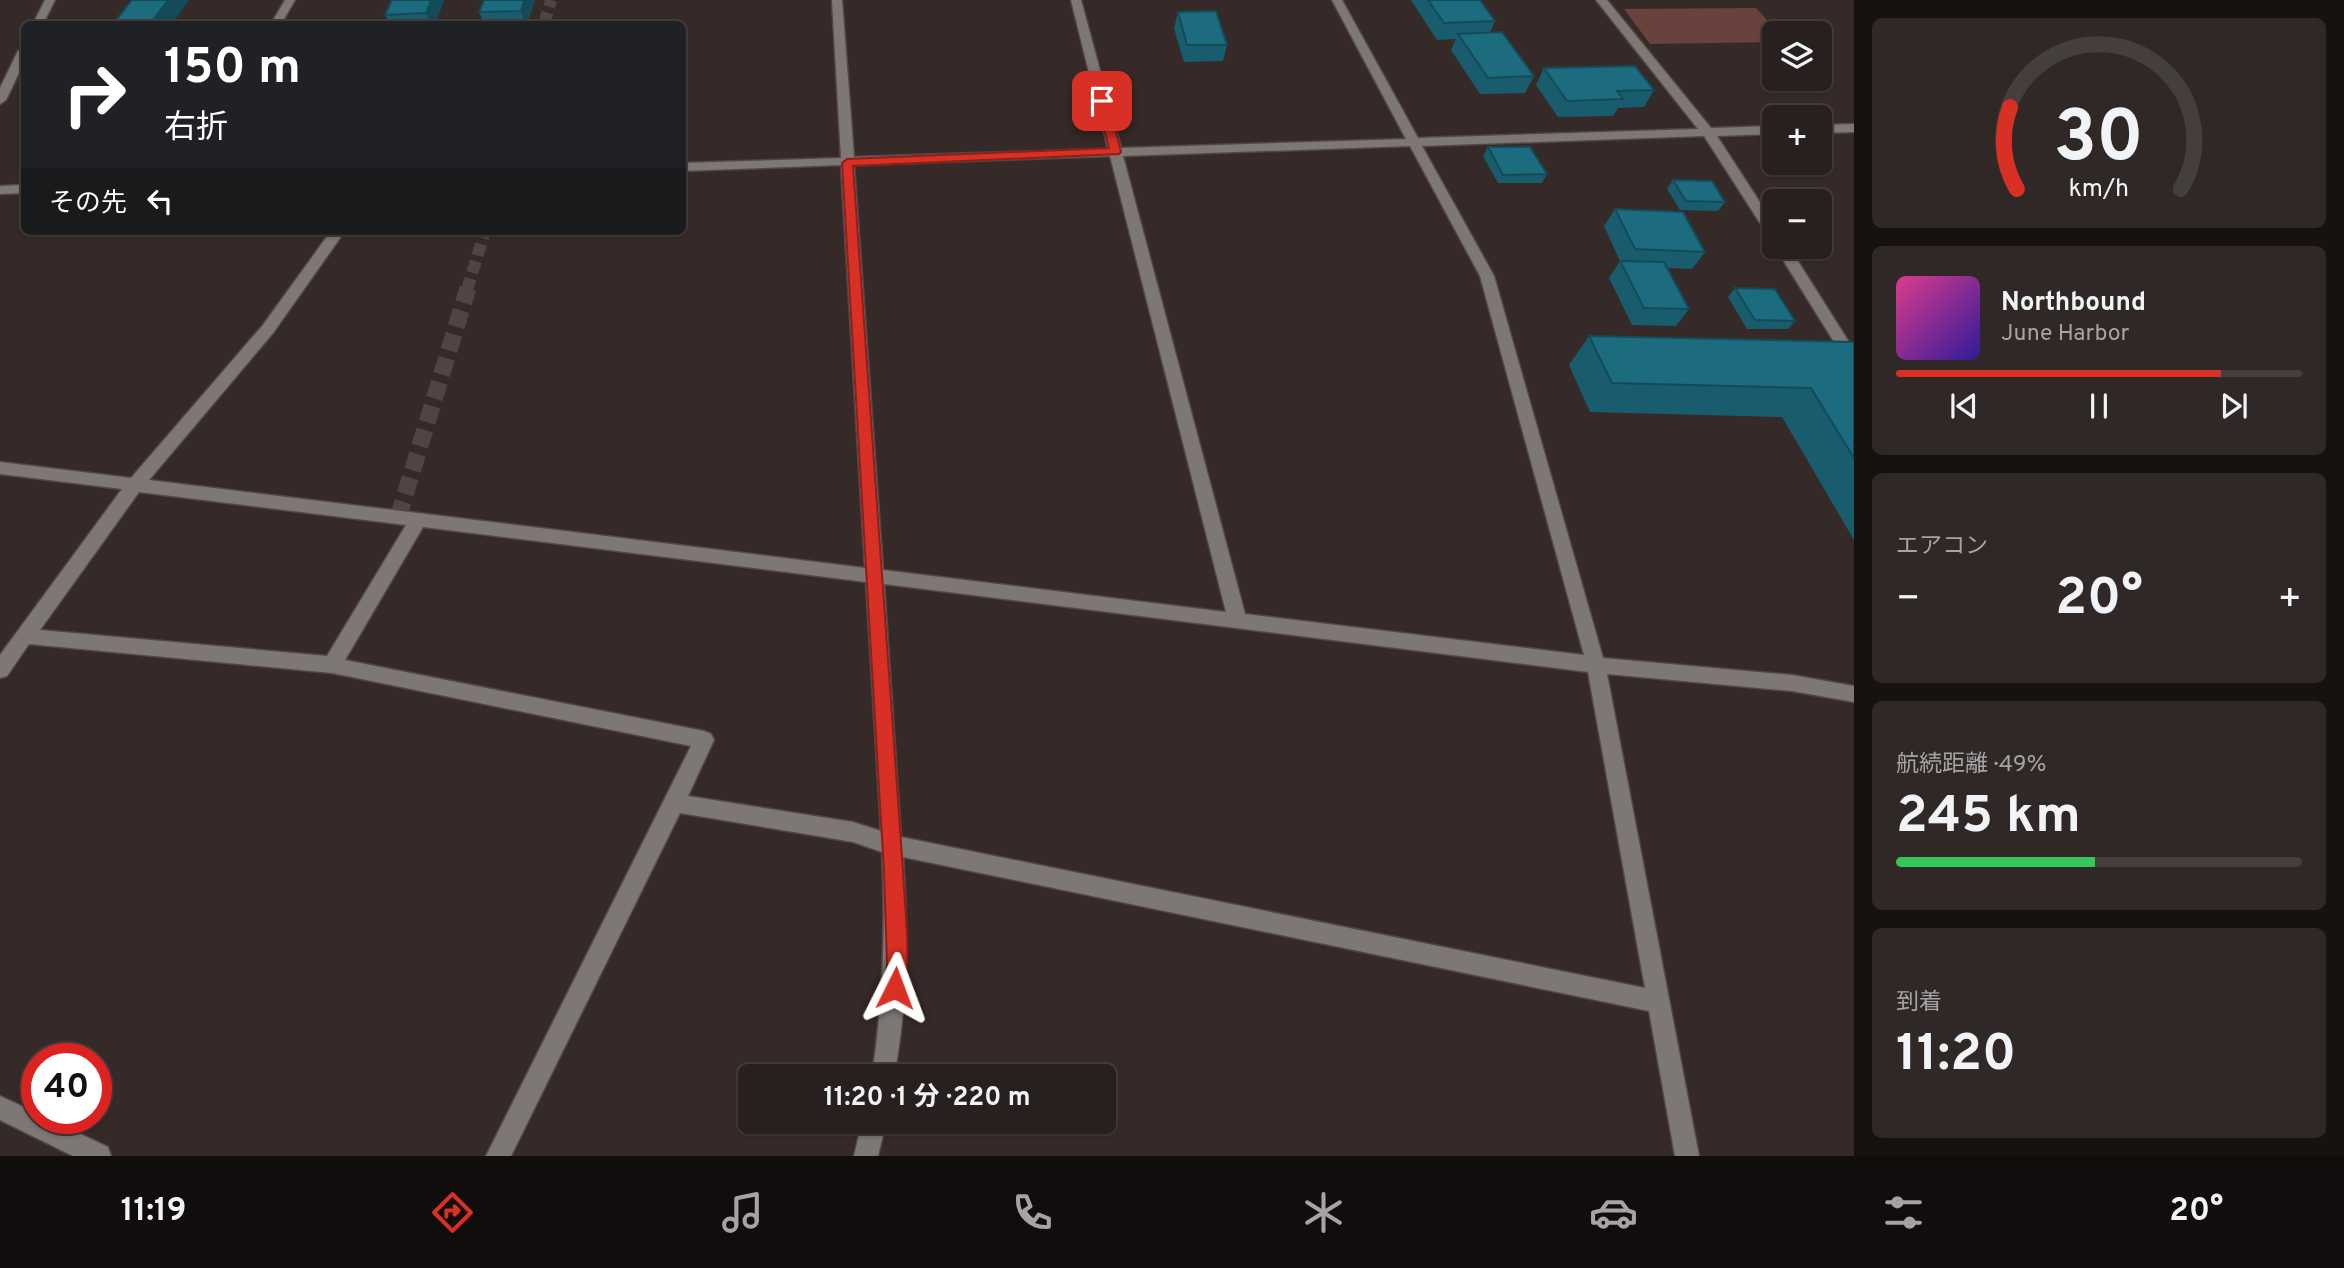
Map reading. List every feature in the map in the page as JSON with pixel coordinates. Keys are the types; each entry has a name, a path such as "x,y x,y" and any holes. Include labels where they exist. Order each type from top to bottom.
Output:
{"street":[{"path":"40,21 50,0"},
{"path":"278,21 290,0"},
{"path":"837,0 892,845 897,964 891,1036 885,1064"},
{"path":"1076,0 1237,619"},
{"path":"1338,0 1487,276 1597,665 1687,1156"},
{"path":"1601,0 1708,132 1762,215"},
{"path":"0,100 21,57"},
{"path":"1832,129 1854,128"},
{"path":"686,167 1762,130"},
{"path":"0,190 21,189"},
{"path":"0,670 134,486 268,329 335,235"},
{"path":"1790,259 1854,362"},
{"path":"0,468 1597,665 1792,683 1854,694"},
{"path":"331,665 418,520"},
{"path":"24,636 331,665 704,740 498,1156"},
{"path":"675,803 853,832 892,845 1658,1002"},
{"path":"0,1108 99,1156"},
{"path":"866,1156 871,1134"}],"shaded area":[{"path":"1756,8 1768,21 1762,21 1762,42 1650,44 1624,9"}],"building":[{"path":"132,0 168,0 152,21 115,21"},
{"path":"392,0 431,0 426,13 385,15"},
{"path":"484,0 524,0 521,11 479,12"},
{"path":"1428,0 1480,0 1495,21 1444,23"},
{"path":"1216,11 1227,45 1187,45 1178,12"},
{"path":"1502,32 1534,76 1488,78 1458,34"},
{"path":"1635,66 1654,90 1617,91 1623,99 1567,101 1544,68"},
{"path":"1488,147 1530,147 1547,174 1503,175"},
{"path":"1673,180 1712,181 1725,202 1686,201"},
{"path":"1615,209 1683,212 1705,252 1635,249"},
{"path":"1620,261 1664,262 1689,309 1644,308"},
{"path":"1735,288 1775,289 1795,321 1755,320"},
{"path":"1589,336 1854,342 1854,458 1811,388 1612,383"}],"tunnel":[{"path":"545,21 551,0"},
{"path":"467,290 484,235"},
{"path":"398,518 468,288"}],"route":[{"path":"895,988 897,964 894,871 847,163 1115,152 1102,101"}]}
